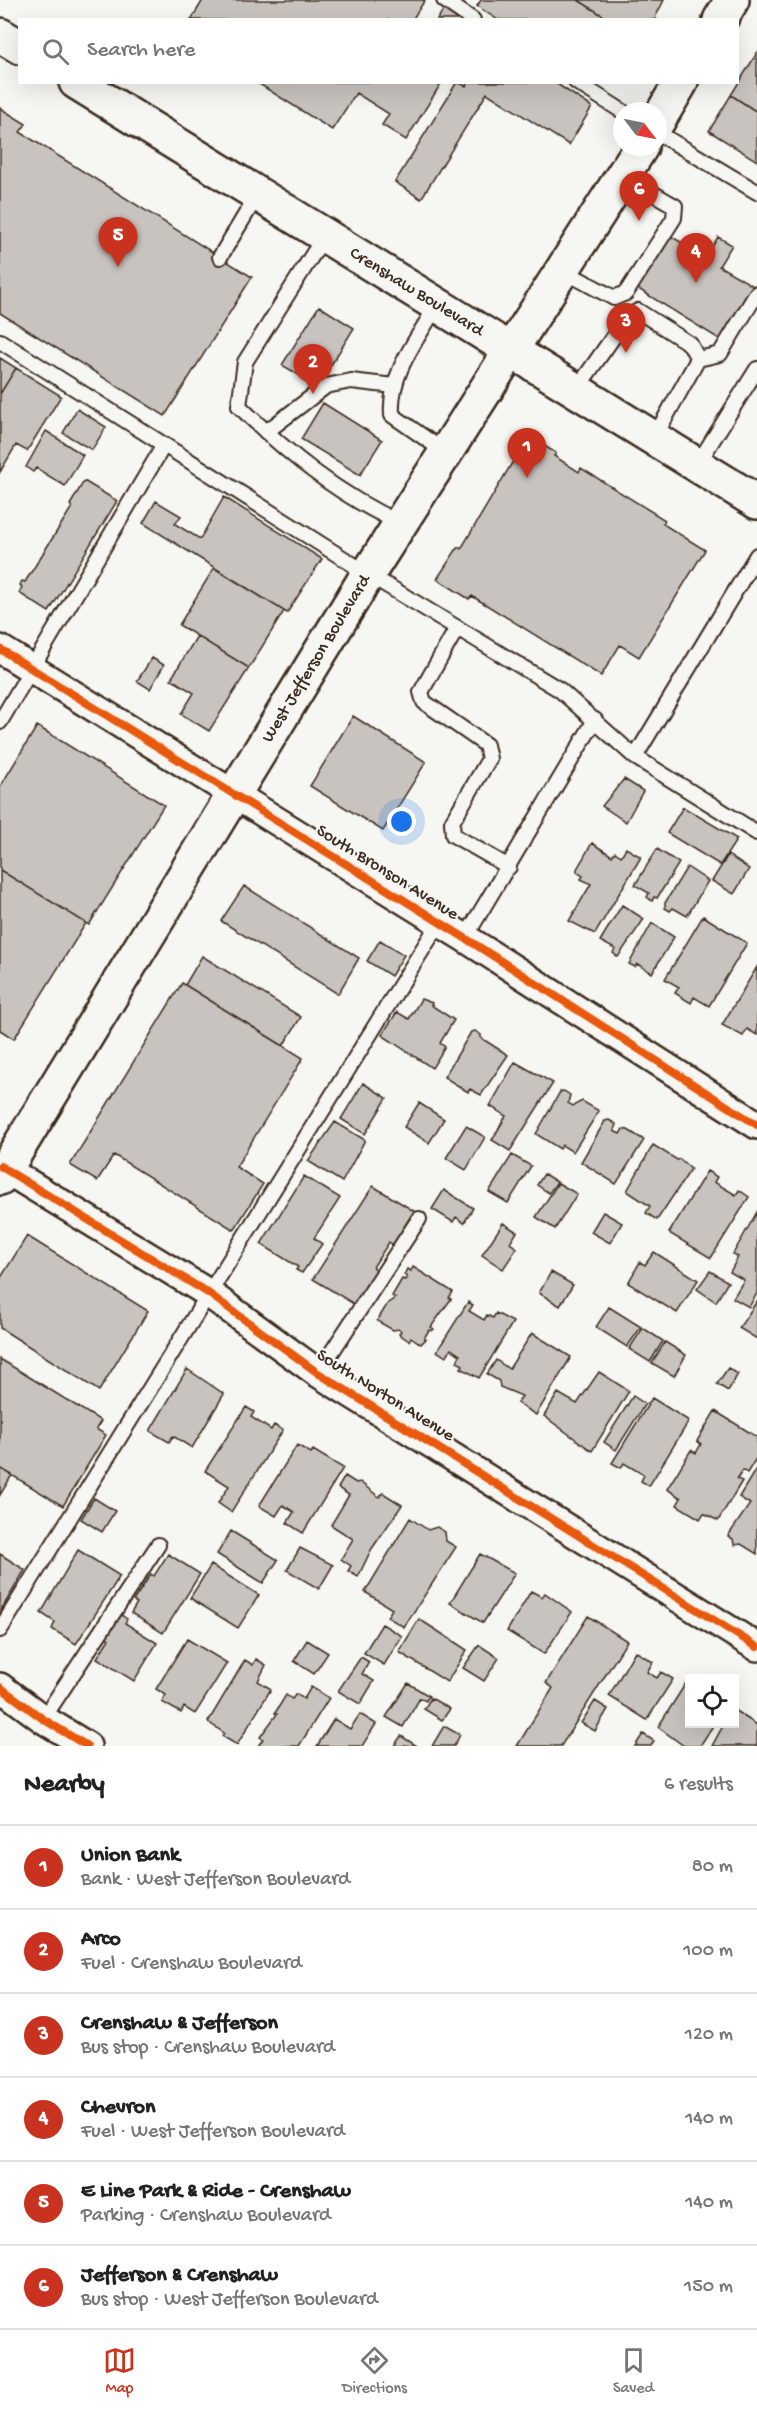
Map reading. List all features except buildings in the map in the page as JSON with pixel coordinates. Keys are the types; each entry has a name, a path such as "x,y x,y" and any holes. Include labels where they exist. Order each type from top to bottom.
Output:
{"main road":[{"path":"721,18 732,0"},
{"path":"0,35 18,46"},
{"name":"Crenshaw Boulevard","path":"79,84 757,502"},
{"path":"667,106 680,84"},
{"name":"West Jefferson Boulevard","path":"2,1171 368,574 635,156"}],"street":[{"name":"South Bronson Avenue","path":"0,649 465,939 757,1125"},
{"name":"South Norton Avenue","path":"2,1171 208,1293 318,1373 757,1647"},
{"path":"0,1687 87,1746"}],"lane":[{"path":"447,1 470,18"},
{"path":"579,84 613,105"},
{"path":"667,138 757,192"},
{"path":"614,298 626,293 674,218 675,212 675,206 623,176"},
{"path":"220,257 258,194"},
{"path":"325,235 245,362 239,406 291,455 366,508 400,524"},
{"path":"562,270 614,298 626,319"},
{"path":"654,438 698,359 720,354 757,293"},
{"path":"438,305 396,375 392,415 445,452"},
{"path":"576,390 626,319 638,311 690,344 698,359"},
{"path":"0,341 368,574 560,690 635,758 757,833"},
{"path":"697,465 757,369"},
{"path":"266,432 326,386 351,381 394,386"},
{"path":"0,722 34,669 164,445"},
{"path":"635,758 757,555"},
{"path":"457,628 421,692 424,702 486,745 489,759 452,822 453,835 509,867"},
{"path":"465,939 595,720"},
{"path":"0,1630 438,923"},
{"path":"318,1373 419,1219"},
{"path":"44,1719 158,1545"}],"cycle path":[{"path":"0,649 465,938 757,1125"},
{"path":"0,1166 208,1293 318,1373 757,1647"},
{"path":"0,1687 43,1719 87,1746"}],"place":[{"name":"Jefferson & Crenshaw","path":"639,221"},
{"name":"E Line Park & Ride - Crenshaw","path":"118,267"},
{"name":"Chevron","path":"696,283"},
{"name":"Crenshaw & Jefferson","path":"626,353"},
{"name":"Arco","path":"313,394"},
{"name":"Union Bank","path":"527,478"}]}
